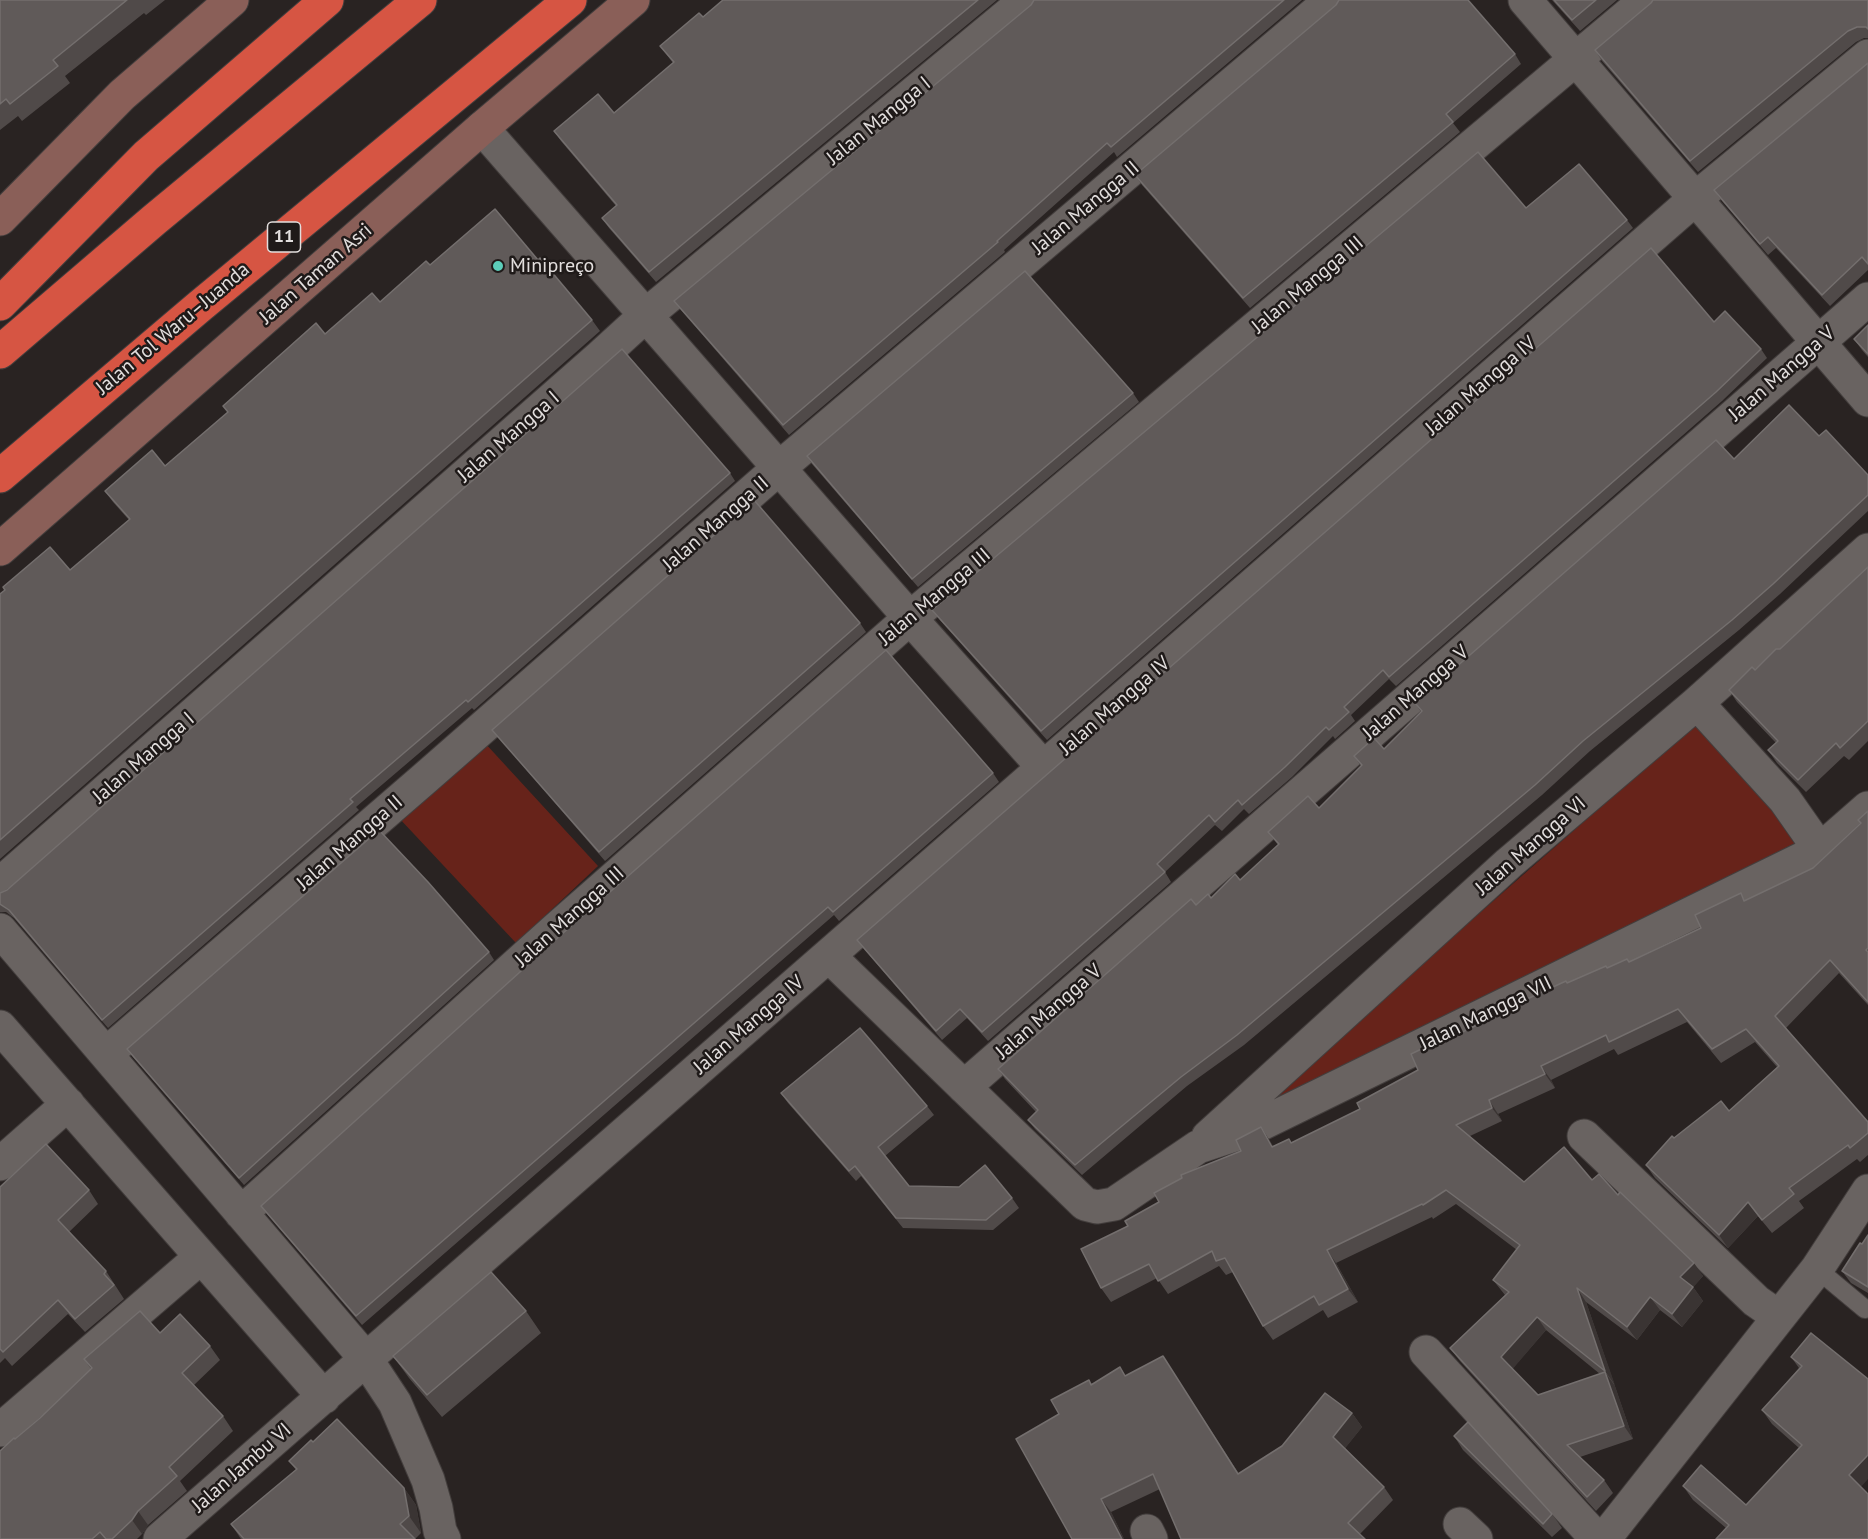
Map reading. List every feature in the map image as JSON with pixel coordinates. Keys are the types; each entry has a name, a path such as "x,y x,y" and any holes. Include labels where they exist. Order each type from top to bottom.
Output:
{"highway":[{"path":"0,304 146,156 327,0"},
{"path":"0,352 154,220 420,0"},
{"name":"Jalan Tol Waru–Juanda","path":"0,476 200,306 570,0"}],"main road":[{"path":"0,219 122,95 232,0"},
{"name":"Jalan Taman Asri","path":"0,549 482,128 633,0"}],"street":[{"name":"Jalan Mangga I","path":"0,884 646,315 1026,0"},
{"name":"Jalan Mangga II","path":"105,1053 780,468 1332,0"},
{"path":"1526,0 1868,400"},
{"name":"Jalan Mangga III","path":"241,1213 556,929 910,618 1646,0"},
{"name":"Jalan Mangga IV","path":"324,1397 1696,198 1868,56"},
{"path":"482,128 1044,768"},
{"name":"Jalan Mangga V","path":"964,1087 1868,299"},
{"name":"Jalan Mangga VI","path":"1198,1147 1509,863 1697,704 1868,550"},
{"path":"1697,704 1785,800 1820,850"},
{"name":"Jalan Mangga VII","path":"964,1087 1085,1204 1097,1207 1114,1203 1198,1147 1249,1130 1820,850 1868,808"},
{"path":"0,930 366,1359 395,1403 428,1480 444,1539"},
{"path":"829,956 964,1087"},
{"path":"0,1027 324,1397"},
{"path":"0,1164 68,1104"},
{"path":"1584,1136 1756,1301 1779,1317"},
{"path":"1604,1539 1817,1269 1868,1191"},
{"path":"0,1430 201,1257"},
{"path":"1426,1352 1597,1539"},
{"name":"Jalan Jambu VI","path":"173,1535 324,1397"}],"lane":[{"path":"1817,1269 1865,1309"}],"shaded area":[{"path":"1701,719 1806,848 1241,1122"},
{"path":"484,742 598,866 516,943 399,818"}],"building":[{"path":"0,0 127,0 53,60 58,66 10,104 6,99 0,104"},
{"path":"723,0 978,0 649,272 602,218 617,205 554,131 598,94 614,113 674,62 660,46 699,13 703,17"},
{"path":"1034,0 1284,0 1111,147 1107,143 998,242 783,425 674,301 1031,5"},
{"path":"1339,0 1468,0 1515,54 1446,114 1453,122 1243,298 1135,175 1336,5"},
{"path":"1554,0 1596,0 1572,20"},
{"path":"1653,0 1868,0 1868,29 1857,27 1848,31 1690,161 1595,50"},
{"path":"1868,63 1868,264 1862,257 1822,295 1768,237 1760,244 1714,190"},
{"path":"1478,152 1526,208 1579,164 1627,220 1041,731 932,610"},
{"path":"495,209 592,320 0,840 0,594 5,590 3,587 50,547 70,570 130,519 105,491 152,450 165,466 228,412 223,406 316,323 325,334 372,293 380,302 426,261 430,265"},
{"path":"1651,248 1714,322 1725,311 1761,349 1716,392 1389,677 1383,670 1344,707 1349,712 1329,730 1326,727 1242,805 1238,800 1215,822 1209,815 1157,864 1165,872 982,1032 960,1009 936,1031 857,940"},
{"path":"1025,271 1133,393 912,579 807,456"},
{"path":"1868,325 1868,354 1854,339"},
{"path":"622,349 730,473 468,702 466,700 350,799 353,802 102,1020 9,910 0,904 0,893 7,890"},
{"path":"1789,405 1819,436 1826,430 1868,475 1868,495 1732,620 1583,741 1535,785 1237,1035 1181,1077 1075,1165 1028,1120 1038,1110 998,1069 1191,899 1196,905 1208,894 1211,898 1235,874 1240,880 1279,844 1268,832 1308,796 1319,808 1362,765 1354,756 1374,738 1384,749 1422,711 1415,703 1716,440 1734,459"},
{"path":"754,500 860,623 599,852 492,730"},
{"path":"1868,567 1868,721 1840,748 1836,743 1798,780 1768,750 1778,741 1729,690 1752,667 1755,670 1776,649 1780,649"},
{"path":"886,650 993,773 833,912 828,907 356,1316 261,1206 562,934"},
{"path":"1868,811 1868,948 1866,950 1868,952 1868,1002 1830,960 1775,1016 1868,1122 1868,1133 1850,1148 1848,1145 1789,1188 1794,1194 1762,1220 1748,1202 1719,1235 1646,1165 1672,1136 1674,1138 1721,1101 1729,1111 1779,1066 1746,1029 1712,1049 1678,1009 1609,1042 1606,1035 1541,1066 1545,1074 1489,1100 1492,1108 1456,1125 1524,1182 1564,1147 1592,1180 1599,1174 1618,1195 1620,1192 1694,1263 1680,1277 1693,1287 1672,1314 1650,1297 1627,1327 1577,1288 1605,1371 1537,1317 1501,1357 1538,1395 1605,1372 1624,1426 1567,1445 1604,1480 1587,1497 1450,1348 1509,1292 1493,1280 1520,1245 1446,1190 1423,1205 1327,1250 1348,1289 1319,1305 1314,1296 1263,1326 1225,1258 1216,1261 1212,1251 1158,1281 1149,1264 1101,1288 1081,1249 1128,1226 1125,1221 1159,1202 1154,1193 1182,1178 1181,1175 1241,1151 1236,1140 1261,1127 1272,1147 1289,1139 1291,1143 1360,1109 1357,1103 1418,1070 1411,1054 1526,1002 1525,1000 1566,981 1567,983 1627,959 1629,962 1701,928 1695,915 1741,893 1744,901 1813,868 1861,823 1858,820"},
{"path":"379,830 489,952 239,1178 127,1049"},
{"path":"860,1028 927,1106 878,1147 909,1186 959,1187 985,1165 1012,1198 986,1220 896,1218 855,1166 849,1171 781,1093"},
{"path":"46,1144 89,1190 58,1220 106,1271 104,1274 114,1285 75,1319 58,1300 3,1352 0,1349 0,1187"},
{"path":"1868,1235 1868,1287 1842,1271 1860,1243 1862,1244"},
{"path":"491,1272 526,1311 427,1395 393,1356"},
{"path":"140,1311 160,1333 180,1314 210,1346 182,1373 223,1416 169,1467 177,1476 138,1511 112,1539 106,1539 100,1532 92,1539 0,1539 0,1451 40,1418 92,1368 84,1359"},
{"path":"1811,1333 1868,1379 1868,1455 1849,1475 1868,1494 1868,1539 1716,1539 1729,1525 1683,1486 1701,1465 1746,1505 1802,1445 1762,1410 1802,1366 1791,1357"},
{"path":"1163,1356 1238,1474 1282,1446 1325,1393 1352,1413 1333,1437 1384,1487 1348,1523 1365,1539 1181,1539 1153,1474 1101,1499 1122,1539 1072,1539 1016,1439 1059,1414 1051,1400 1089,1380 1091,1385 1120,1367 1125,1376"},
{"path":"337,1419 404,1488 409,1516 400,1524 415,1539 244,1539 231,1524 297,1469 289,1461"},
{"path":"1468,1422 1552,1514 1543,1524 1454,1436"}],"place":[{"name":"Minipreço","path":"498,266"}]}
